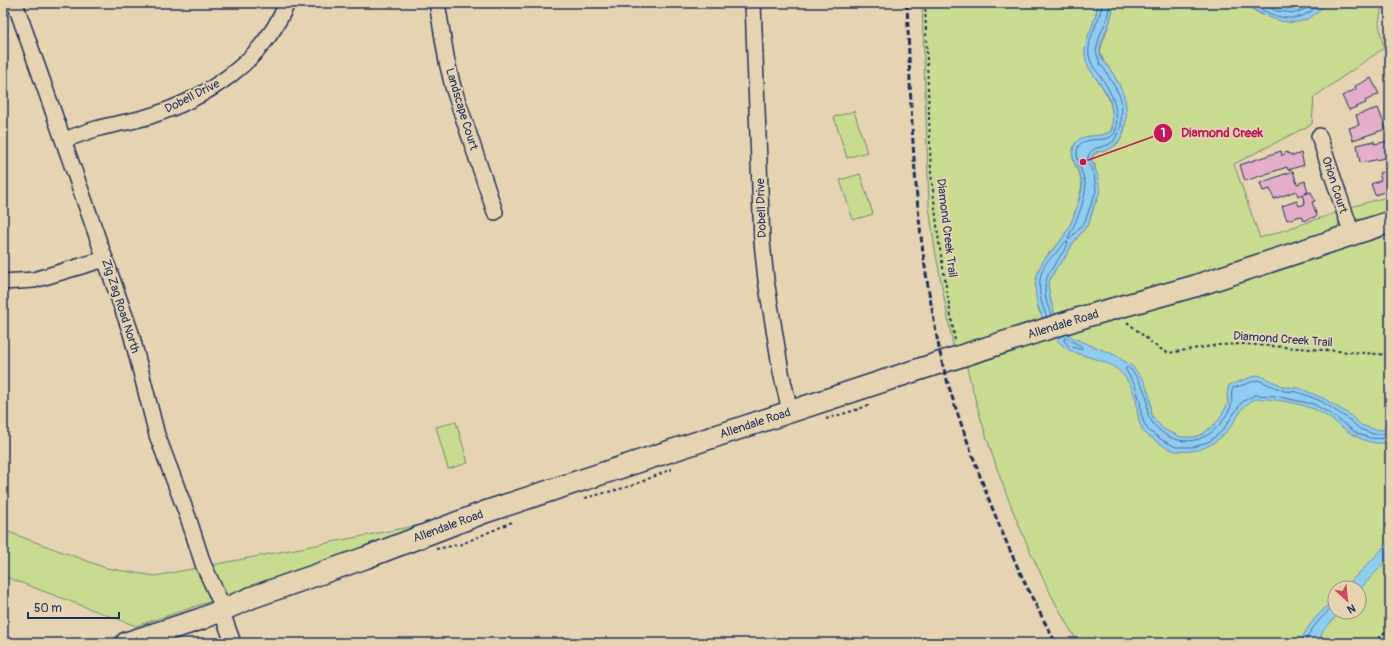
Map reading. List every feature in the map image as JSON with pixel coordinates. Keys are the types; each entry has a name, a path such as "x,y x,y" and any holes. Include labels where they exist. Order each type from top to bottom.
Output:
{"street":[{"name":"Zig Zag Road North","path":"16,3 133,338 157,435 204,564 221,603 233,643"},
{"name":"Dobell Drive","path":"64,140 97,129 154,114 186,101 216,85 244,64 259,48 276,26 287,3"},
{"name":"Landscape Court","path":"437,3 447,62 495,212"},
{"name":"Dobell Drive","path":"753,3 762,248 781,372 790,411"},
{"name":"Orion Court","path":"1319,136 1352,234"},
{"name":"Allendale Road","path":"126,643 200,619 253,597 365,558 485,512 959,356 1087,316 1195,286 1390,222"},
{"path":"3,282 34,280 105,258"}],"path":[{"name":"Diamond Creek Trail","path":"925,3 931,173 939,243 955,344 959,356"},
{"name":"Diamond Creek Trail","path":"1123,320 1132,325 1157,347 1168,353 1218,345 1244,344 1385,355 1390,357"},
{"path":"823,419 859,409 873,403"},
{"path":"585,498 630,486 674,468"},
{"path":"432,550 462,544 518,519"},
{"path":"1376,643 1390,626"}],"green space":[{"path":"922,3 1098,3 1095,19 1086,44 1085,54 1089,67 1110,102 1113,121 1110,132 1078,140 1073,150 1074,161 1082,184 1072,221 1063,238 1046,256 1042,267 1037,304 1039,311 1047,325 954,350 935,250 929,207"},
{"path":"1114,3 1242,3 1262,15 1316,13 1325,3 1382,3 1379,24 1384,48 1314,97 1312,124 1234,164 1260,238 1339,212 1340,219 1338,224 1330,234 1056,319 1048,284 1056,268 1089,223 1097,200 1095,165 1091,160 1098,152 1113,147 1117,144 1124,132 1125,127 1118,82 1104,62 1100,51"},
{"path":"854,111 867,152 847,158 834,117"},
{"path":"860,174 873,214 853,220 840,180"},
{"path":"1390,196 1390,214 1363,220 1355,218 1347,208"},
{"path":"1390,230 1390,643 1078,643 1042,576 1011,506 985,434 965,360"},
{"path":"456,422 468,463 448,469 436,427"},
{"path":"472,515 136,626 3,576 3,530 106,568 155,576"}],"water":[{"path":"1098,3 1114,3 1100,53 1124,96 1126,103 1126,118 1124,130 1118,142 1109,149 1096,152 1092,157 1091,160 1097,173 1100,191 1097,200 1089,223 1056,268 1048,284 1056,319 1073,338 1115,355 1132,366 1144,381 1150,397 1152,416 1163,429 1181,437 1194,437 1203,434 1218,421 1228,404 1227,394 1229,385 1258,375 1285,387 1299,388 1323,398 1350,415 1361,425 1382,430 1390,427 1390,442 1377,443 1359,438 1320,412 1311,408 1284,401 1262,399 1251,401 1246,405 1231,427 1212,444 1196,450 1172,450 1163,446 1146,434 1142,429 1133,391 1126,379 1117,369 1109,364 1066,348 1059,342 1047,326 1038,307 1035,287 1040,267 1070,226 1081,194 1082,181 1074,160 1073,150 1078,140 1087,136 1103,135 1112,130 1112,111 1109,98 1090,70 1085,53"},
{"path":"1242,3 1270,3 1277,7 1296,9 1307,3 1325,3 1316,13 1306,20 1285,22 1263,15"},
{"path":"1390,540 1390,557 1367,581 1367,580 1352,580"},
{"path":"1327,606 1327,620 1333,620 1323,631 1318,643 1301,643 1306,630"}],"building":[{"path":"1371,78 1379,94 1365,101 1366,103 1349,110 1342,96 1356,89 1355,86"},
{"path":"1378,108 1386,129 1353,140 1349,128 1359,125 1356,115"},
{"path":"1374,141 1374,144 1389,141 1390,157 1360,163 1357,145"},
{"path":"1281,151 1282,156 1286,152 1293,156 1301,153 1304,165 1288,170 1287,167 1245,181 1240,165"},
{"path":"1390,170 1390,190 1375,195 1371,184 1381,180 1379,173"},
{"path":"1293,171 1297,184 1305,181 1308,192 1298,196 1296,191 1274,199 1270,189 1263,191 1260,183"},
{"path":"1311,192 1315,201 1312,202 1317,216 1303,221 1301,216 1287,220 1282,206 1297,201 1299,206 1305,204 1302,195"}],"railway":[{"path":"907,3 917,195 926,271 942,362 964,431 1000,526 1032,597 1056,643"}],"place":[{"name":"Diamond Creek","path":"1083,162"}]}
